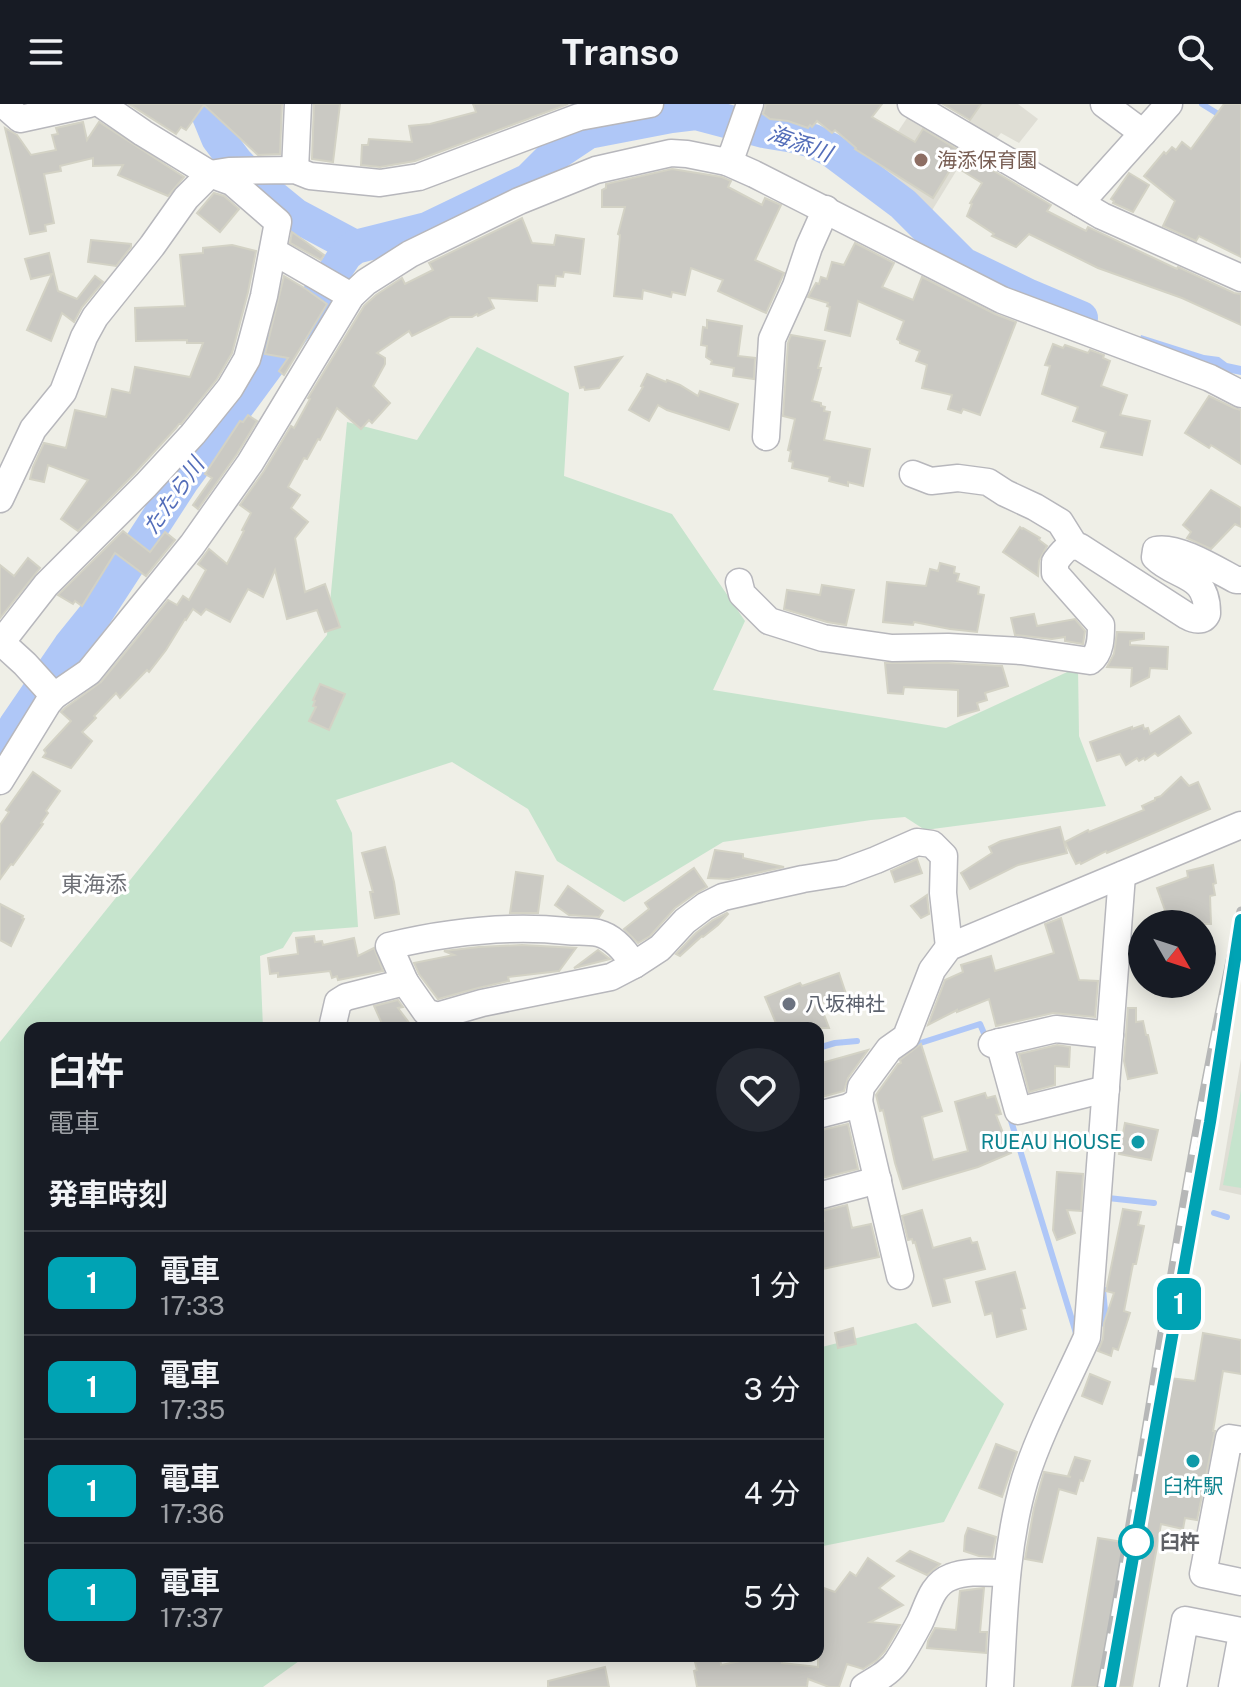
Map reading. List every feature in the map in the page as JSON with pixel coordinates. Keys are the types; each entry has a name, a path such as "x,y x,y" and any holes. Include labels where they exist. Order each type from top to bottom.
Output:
{"street":[{"path":"3,104 20,119 89,104"},
{"path":"46,688 1,644 46,585 165,464 230,388 247,359 264,296 278,222 220,172 143,133 101,104"},
{"path":"284,170 298,104"},
{"path":"0,499 33,429 63,392 95,317 186,198 220,172 284,170 310,176 380,183 419,177 580,111 650,104"},
{"path":"911,104 1102,216 1241,278"},
{"path":"1104,104 1143,133"},
{"path":"1080,203 1169,104"},
{"path":"730,157 749,105"},
{"path":"0,781 46,688 89,672 192,545 250,463 348,295 410,254 519,201 596,170 671,153 730,157 1002,300 1210,378 1241,394"},
{"path":"766,437 772,339 826,209"},
{"path":"273,251 348,295"},
{"path":"913,474 931,481 958,478 988,482 1060,522 1075,546"},
{"path":"739,582 742,594 769,621 823,638 892,648 1021,651 1090,661 1098,652 1101,625 1055,573 1055,562 1067,548 1080,547 1198,620 1207,614 1200,587 1184,573 1159,561 1155,557 1156,550 1168,549 1241,580"},
{"path":"900,1276 859,1101 861,1087 889,1049 906,1037 932,970 949,947 1241,825"},
{"path":"634,965 614,941 599,934 549,929 503,928 389,946 405,982 426,1012 437,1016 482,1003 611,977 634,965 660,948 685,921 723,897 841,873 917,842 932,844 944,856 943,893 949,947"},
{"path":"1000,1687 1007,1573 1018,1507 1053,1406 1087,1337 1122,875"},
{"path":"333,1022 338,1002 359,992 405,982"},
{"path":"1106,1089 1018,1111 995,1043 1056,1029 1110,1035"},
{"path":"824,1113 859,1101"},
{"path":"824,1194 878,1180"},
{"path":"1241,1440 1229,1438 1231,1490 1203,1574 1241,1582"},
{"path":"864,1687 886,1674 897,1662 941,1582 960,1574 1007,1573"},
{"path":"1173,1687 1185,1620 1241,1631"},
{"path":"1232,1687 1241,1639"}],"shaded area":[{"name":"海添保育園","path":"982,104 1018,104 1038,119 1019,143 1001,133 991,145 963,128"},
{"name":"海添保育園","path":"911,112 971,147 931,212 871,172"},
{"path":"1241,1059 1241,1195 1219,1190"}],"green space":[{"path":"477,347 569,393 564,476 672,514 745,621 713,690 946,728 1078,667 1079,736 1106,806 925,830 905,817 871,820 723,842 624,902 557,861 528,809 452,762 336,800 352,833 358,927 293,932 283,948 260,956 263,1022 24,1022 24,1662 298,1662 263,1687 0,1687 0,1042 327,635 347,422 417,440"},
{"path":"1241,1090 1241,1188 1223,1185"},
{"path":"916,1323 1004,1404 944,1522 824,1546 824,1346"}],"water":[{"path":"1141,335 1219,357 1227,363 1241,366 1241,375 1139,344"}],"building":[{"path":"129,104 282,104 280,154 258,155 204,105 186,130 181,127 176,134"},
{"path":"314,104 340,104 333,162 312,159"},
{"path":"473,104 568,104 415,161 380,167 361,165 362,145 368,145 369,139 412,142 409,126 476,112"},
{"path":"766,104 882,104 872,117 915,142 923,129 1051,205 1047,211 1086,231 1088,227 1177,269 1241,294 1241,325 1182,298 1098,268 1029,234 1016,247 992,236 994,234 967,216 970,203 982,183 956,167 952,167 933,198 855,149 835,130 832,133 817,121 808,128 770,119 763,114"},
{"path":"943,104 981,104 970,120"},
{"path":"1224,104 1241,104 1241,257 1199,236 1196,241 1163,226 1175,201 1144,176 1172,147 1176,150 1182,142 1191,149"},
{"path":"83,122 87,140 99,122 184,177 168,196 118,175 123,165 93,166 93,158 60,166 61,171 44,174 54,223 45,225 46,231 30,234 5,128 17,135 31,155 56,150 52,135 58,134 56,128"},
{"path":"672,169 722,177 731,181 728,187 762,205 765,198 781,205 755,260 784,273 766,313 718,291 723,280 691,268 685,295 672,292 671,297 643,290 642,299 614,296 618,234 625,207 602,207 602,190 606,184"},
{"path":"1129,173 1149,185 1133,212 1113,203 1111,199"},
{"path":"214,193 224,196 239,209 220,232 197,213"},
{"path":"522,218 532,243 554,245 556,235 584,239 580,274 564,272 563,277 556,276 555,286 538,285 537,301 489,298 494,308 478,316 450,317 412,336 409,331 377,353 385,358 385,364 373,386 390,403 372,423 369,420 361,429 337,408 320,440 307,459 304,458 288,487 300,495 291,508 308,522 295,538 305,592 325,584 340,627 325,632 317,610 287,619 275,570 263,597 248,589 230,622 206,609 201,615 193,609 149,672 147,670 120,698 116,693 94,716 96,718 82,732 92,741 71,768 43,757 46,753 44,750 71,721 61,712 101,682 168,600 177,605 183,596 189,600 206,570 198,564 209,549 227,564 251,513 240,505 291,426 294,428 308,398 364,306 402,278 405,284 433,270 429,263"},
{"path":"292,232 324,255 321,260 290,243"},
{"path":"91,240 131,244 131,247 116,266 88,262"},
{"path":"855,243 894,263 882,287 913,300 922,277 1016,322 980,415 963,409 961,413 948,409 952,395 922,388 927,365 916,361 920,351 897,339 904,321 858,301 850,336 825,330 830,307 828,303 808,297 821,277 827,279 832,262 844,265"},
{"path":"232,245 256,251 232,353 217,379 181,424 78,531 61,519 88,480 48,465 44,482 30,479 44,443 66,448 75,410 106,417 112,389 130,393 135,367 190,377 203,343 187,343 187,340 136,341 135,308 185,306 180,255 203,253 203,248"},
{"path":"49,253 58,291 77,299 95,276 103,282 74,322 62,313 51,341 27,330 52,274 31,279 25,259"},
{"path":"284,276 327,304 284,375 279,371 288,358 265,354"},
{"path":"707,320 742,326 738,356 755,358 754,379 733,376 734,368 711,364 712,361 706,357 707,346 701,345"},
{"path":"791,335 825,341 812,401 821,403 824,411 830,412 824,440 870,449 863,486 848,482 848,486 829,481 830,477 792,468 793,462 789,461 791,451 788,450 795,419 783,416"},
{"path":"1053,344 1088,353 1090,350 1110,361 1101,386 1127,395 1120,415 1150,421 1142,455 1101,447 1106,432 1073,421 1078,407 1042,394 1050,366 1045,365"},
{"path":"622,357 599,388 580,388 575,367"},
{"path":"647,374 680,385 698,396 700,391 738,404 729,430 658,405 649,421 629,410"},
{"path":"1209,396 1241,410 1241,464 1185,433"},
{"path":"248,415 257,421 198,509 193,505 212,478 205,474 240,421 243,422"},
{"path":"1211,490 1241,508 1241,527 1235,524 1211,549 1187,538 1191,532 1183,525"},
{"path":"1020,527 1040,538 1047,546 1039,561 1038,576 1003,552"},
{"path":"123,531 150,552 165,532 175,540 146,576 115,553 82,606 58,595"},
{"path":"28,558 40,568 0,618 0,565 14,576"},
{"path":"940,563 955,567 954,573 959,574 957,581 979,587 978,594 984,595 977,632 914,622 913,625 883,622 887,582 926,586 930,569 938,571"},
{"path":"822,585 854,590 846,625 784,609 787,590 820,595"},
{"path":"1034,614 1037,626 1075,619 1085,631 1083,644 1065,641 1065,637 1052,639 1015,635 1011,618"},
{"path":"1117,632 1144,633 1144,639 1130,641 1130,645 1168,647 1167,669 1150,668 1149,677 1131,686 1132,668 1107,667 1114,654"},
{"path":"885,663 1002,666 1008,686 985,693 987,700 977,703 979,710 958,716 958,690 904,687 903,694 888,693"},
{"path":"320,684 345,694 329,730 309,721 316,707 313,700"},
{"path":"1179,716 1191,733 1158,756 1155,753 1145,760 1139,761 1137,758 1126,765 1120,754 1097,761 1090,742 1143,725 1150,734"},
{"path":"33,772 60,791 46,811 43,824 0,879 0,825 9,812 6,810"},
{"path":"1181,777 1189,786 1198,782 1210,809 1076,864 1065,842 1088,830 1144,810 1142,806 1161,796"},
{"path":"1060,827 1067,853 1018,865 970,889 961,873 992,853 989,847 1001,841"},
{"path":"385,847 399,914 375,918 370,892 373,892 362,853"},
{"path":"715,850 743,854 743,858 784,867 729,879 708,878"},
{"path":"917,859 922,873 895,882 891,871"},
{"path":"1213,865 1216,883 1213,884 1215,895 1210,896 1210,910 1165,910 1157,888 1188,877 1187,871"},
{"path":"694,868 707,887 675,908 650,936 638,943 624,929 649,909 645,903"},
{"path":"516,872 543,876 538,913 510,913"},
{"path":"568,886 603,911 599,917 569,915 555,905"},
{"path":"927,895 929,914 921,918 911,906"},
{"path":"0,904 24,919 11,946 0,940"},
{"path":"727,913 718,925 680,956 676,954 696,933"},
{"path":"1061,918 1079,980 1098,981 1095,1017 1053,1013 996,1026 989,999 957,1010 928,1025 945,980 963,972 961,965 991,956 995,971 1054,953 1045,924"},
{"path":"314,936 315,942 322,941 323,945 354,938 358,956 374,948 383,971 338,980 337,976 332,978 330,971 278,977 278,973 270,974 268,958 298,954 296,938"},
{"path":"522,945 576,948 559,971 508,977 509,981 438,999 414,963 454,955 444,951"},
{"path":"598,950 610,959 574,968"},
{"path":"839,973 846,994 820,1004 829,1028 824,1028 824,1022 775,1022 765,997 800,983 802,986"},
{"path":"398,1000 403,1007 398,1008 408,1022 381,1022 374,1006"},
{"path":"1128,1008 1136,1008 1136,1022 1143,1021 1157,1073 1128,1079 1124,1061"},
{"path":"921,1044 942,1111 922,1117 933,1160 968,1151 955,1102 985,1093 987,1098 995,1096 1001,1114 996,1115 1011,1153 978,1167 903,1189 883,1110 880,1111 876,1095 901,1063 900,1060"},
{"path":"1057,1045 1070,1047 1069,1067 1055,1066 1055,1085 1029,1092 1019,1054"},
{"path":"868,1050 848,1078 844,1091 824,1096 824,1062"},
{"name":"RUEAU HOUSE","path":"1125,1123 1158,1130 1151,1160 1119,1154"},
{"path":"848,1124 858,1169 824,1178 824,1130"},
{"path":"1057,1172 1083,1174 1081,1211 1067,1210 1075,1233 1057,1240 1053,1230"},
{"path":"847,1205 852,1228 871,1224 879,1257 824,1269 824,1211"},
{"path":"1123,1209 1141,1212 1138,1225 1144,1226 1124,1311 1130,1313 1118,1350 1113,1348 1111,1356 1098,1351 1114,1293 1106,1291"},
{"path":"922,1210 933,1248 970,1238 972,1243 977,1242 985,1269 944,1279 950,1302 933,1306 915,1242 908,1240 902,1216"},
{"path":"1015,1272 1025,1308 1021,1309 1026,1329 997,1337 992,1313 985,1315 976,1282"},
{"path":"853,1328 856,1344 838,1348 835,1333"},
{"path":"1203,1333 1241,1340 1241,1374 1223,1371 1215,1431 1197,1520 1185,1518 1183,1529 1161,1524 1132,1687 1072,1687 1098,1538 1141,1545 1170,1378 1195,1381"},
{"path":"1090,1374 1110,1382 1102,1404 1082,1396"},
{"path":"996,1444 1017,1452 1002,1497 979,1488"},
{"path":"1075,1457 1090,1461 1083,1481 1080,1480 1076,1494 1059,1489 1042,1562 1025,1559 1044,1472 1071,1477 1068,1476"},
{"path":"968,1528 996,1537 992,1557 964,1551"},
{"path":"910,1551 940,1564 927,1575 897,1561"},
{"path":"868,1558 894,1576 879,1588 903,1605 870,1622 900,1625 877,1660 863,1669 847,1664 839,1687 829,1687 808,1679 807,1687 697,1687 695,1662 721,1662 721,1665 782,1662 818,1667 818,1662 824,1662 824,1588 835,1592 850,1572 856,1576"},
{"path":"984,1588 980,1632 987,1632 986,1653 927,1648 935,1628 956,1630 960,1591"},
{"path":"605,1667 609,1687 548,1687 548,1681"}],"waterway":[{"name":"海添川","path":"204,104 218,138 257,184 295,215 355,247"},
{"path":"1202,104 1223,117"},
{"name":"海添川","path":"0,752 70,646 95,615 182,481 346,254 355,247 427,229 529,180 555,154 588,132 696,113 813,141 831,150 903,204 963,264 1081,318"},
{"path":"911,1046 980,1024 986,1038"},
{"path":"824,1046 857,1041"},
{"path":"1009,1114 1076,1333"},
{"path":"1108,1202 1108,1198 1154,1203"},
{"path":"1214,1213 1227,1217"},
{"path":"1100,1325 1105,1311 1103,1289"}],"railway":[{"path":"1101,1687 1184,1201 1241,911"}],"train":[{"name":"1","path":"1110,1687 1182,1287 1241,920"}],"place":[{"name":"海添保育園","path":"921,160"},
{"name":"八坂神社","path":"789,1004"},
{"name":"RUEAU HOUSE","path":"1138,1142"},
{"name":"臼杵駅","path":"1193,1461"},
{"name":"臼杵","path":"1136,1542"}],"district":[{"name":"東海添","path":"94,884"}],"water label":[{"name":"たたら川","path":"173,496"}]}
